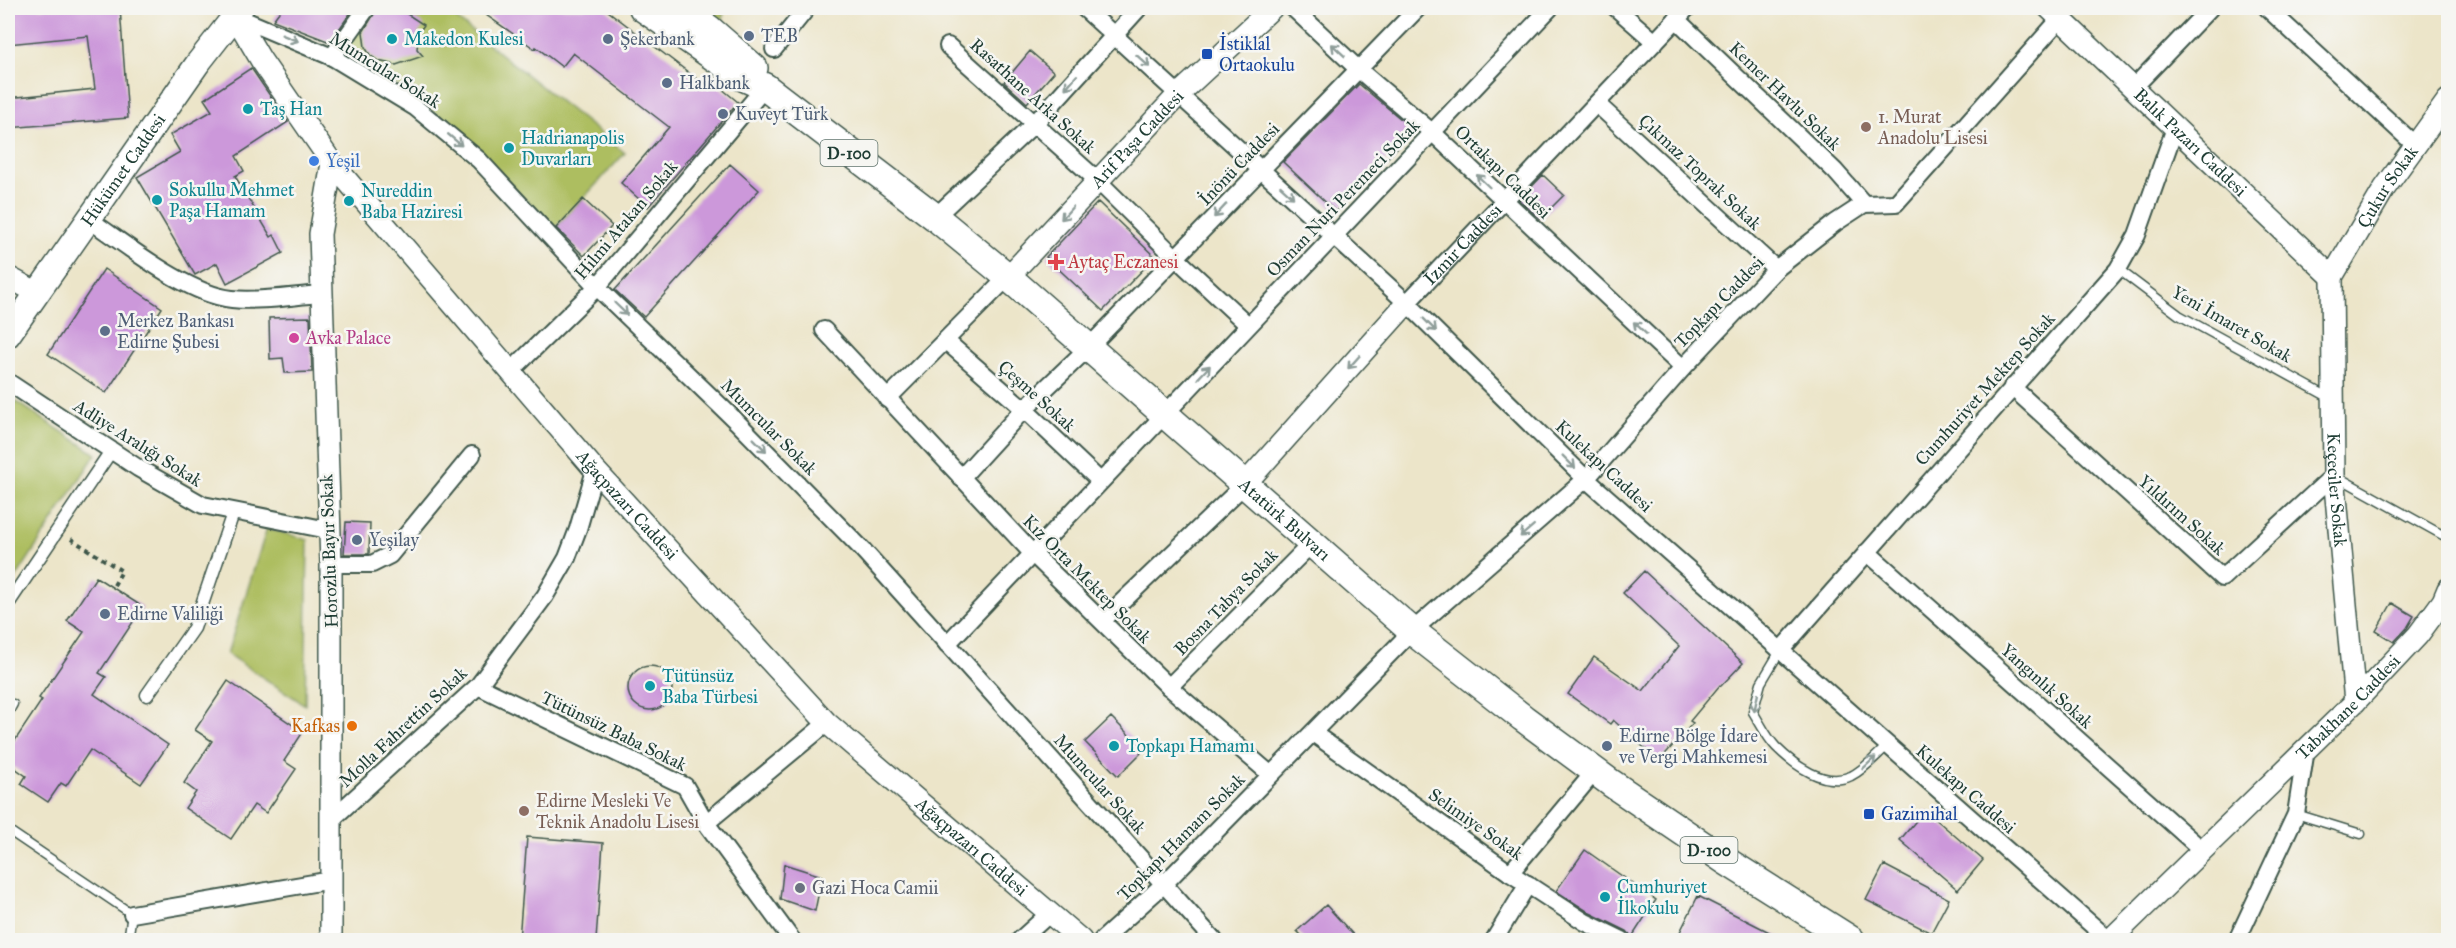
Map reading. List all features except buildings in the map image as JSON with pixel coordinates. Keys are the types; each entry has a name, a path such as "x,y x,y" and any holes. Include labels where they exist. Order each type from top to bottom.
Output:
{"main road":[{"name":"Atatürk Bulvarı","path":"643,8 732,70 765,87 935,217 1008,277 1412,631 1595,771 1827,936 1851,940"},
{"name":"Atatürk Bulvarı","path":"679,8 752,64 765,87"},
{"name":"Hükümet Caddesi","path":"8,335 198,63 238,12"}],"street":[{"path":"332,57 367,8"},
{"path":"774,49 807,8"},
{"name":"Kulekapı Caddesi","path":"1084,8 1407,303 1586,479 2110,940"},
{"path":"935,217 1035,123 1113,34 1139,8"},
{"name":"Arif Paşa Caddesi","path":"1008,277 1179,94 1272,8"},
{"name":"Ortakapı Caddesi","path":"1293,8 1358,69 1433,133 1683,368"},
{"name":"İnönü Caddesi","path":"961,478 1024,409 1088,348 1260,168 1418,8"},
{"name":"Osman Nuri Peremeci Sokak","path":"947,644 1550,8"},
{"path":"1616,8 1655,42"},
{"path":"2134,87 2210,8"},
{"path":"2266,8 2415,145"},
{"name":"Mumcular Sokak","path":"238,12 332,57 416,108 479,160 597,287 729,414 862,549 1214,940"},
{"name":"Ağaçpazarı Caddesi","path":"238,12 261,60 332,163 595,470 827,723 1081,940"},
{"name":"İzmir Caddesi","path":"1244,485 1407,303 1681,13"},
{"name":"Kemer Havlu Sokak","path":"1681,13 1835,171 1864,204"},
{"path":"1864,204 1896,203 2054,13"},
{"name":"Balık Pazarı Caddesi","path":"2054,13 2332,277"},
{"name":"Rasathane Arka Sokak","path":"948,46 1097,180 1248,325"},
{"name":"Hilmi Atakan Sokak","path":"510,372 597,287 765,87"},
{"name":"Çukur Sokak","path":"2332,277 2384,189 2448,100"},
{"name":"Çıkmaz Toprak Sokak","path":"1597,104 1776,269"},
{"name":"Cumhuriyet Mektep Sokak","path":"1780,651 2118,269 2138,235 2175,128"},
{"name":"Horozlu Bayır Sokak","path":"331,940 331,564 320,294 320,234 332,163"},
{"name":"Topkapı Caddesi","path":"1412,631 1586,479 1683,368 1776,269 1834,223 1864,204"},
{"path":"88,219 187,285 208,294 233,299 257,299 320,294"},
{"path":"887,399 1008,277"},
{"name":"Keçeciler Sokak","path":"2332,277 2334,475 2355,702"},
{"path":"8,278 36,292"},
{"name":"Kız Orta Mektep Sokak","path":"824,330 1032,553 1169,687 1270,774"},
{"name":"Çeşme Sokak","path":"946,341 1024,409 1100,481"},
{"name":"Adliye Aralığı Sokak","path":"8,382 111,451 172,489 203,505 232,513 328,530"},
{"name":"Yıldırım Sokak","path":"2012,387 2222,578 2334,475"},
{"path":"8,604 111,451"},
{"path":"331,564 372,564 390,555 472,455"},
{"name":"Molla Fahrettin Sokak","path":"332,819 478,686 545,596 567,558 595,470"},
{"path":"1102,621 1244,485"},
{"path":"147,695 194,628 232,513"},
{"name":"Bosna Tabya Sokak","path":"1169,687 1311,544"},
{"name":"Yangınlık Sokak","path":"1867,552 2202,850"},
{"name":"Tabakhane Caddesi","path":"2237,940 2296,814 2306,749 2355,702 2418,635 2443,601 2448,590"},
{"name":"Topkapı Hamam Sokak","path":"1102,940 1164,884 1412,631"},
{"name":"Tütünsüz Baba Sokak","path":"478,686 685,786 706,823 792,940"},
{"path":"706,823 827,723"},
{"name":"Selimiye Sokak","path":"1312,732 1510,873 1585,922 1622,940"},
{"path":"2110,940 2306,749"},
{"path":"1510,873 1595,771"},
{"path":"132,914 331,880"},
{"path":"1494,940 1528,884"},
{"path":"1020,940 1050,913"}],"lane":[{"name":"Yeni İmaret Sokak","path":"2118,269 2179,315 2333,400"},
{"path":"2334,475 2448,538"},
{"path":"1780,651 1761,683 1753,712 1775,747 1811,774 1833,780 1848,777 1861,770 1887,746"},
{"path":"8,713 13,704"},
{"path":"2296,814 2361,834"},
{"path":"8,830 132,914 128,940"}],"path":[{"path":"57,530 122,571 113,587"}],"green space":[{"path":"374,8 443,8 625,153 555,229 421,99 342,53"},
{"path":"693,8 724,8 722,28"},
{"path":"8,396 96,454 8,590"},
{"path":"267,528 308,540 305,705 227,654"}],"place":[{"name":"TEB","path":"749,36"},
{"name":"Makedon Kulesi","path":"392,39"},
{"name":"Şekerbank","path":"608,39"},
{"name":"İstiklal Ortaokulu","path":"1207,54"},
{"name":"Halkbank","path":"667,83"},
{"name":"Taş Han","path":"248,109"},
{"name":"Kuveyt Türk","path":"723,114"},
{"name":"1. Murat Anadolu Lisesi","path":"1866,127"},
{"name":"Hadrianapolis Duvarları","path":"509,148"},
{"name":"Yeşil","path":"314,161"},
{"name":"Sokullu Mehmet Paşa Hamam","path":"157,200"},
{"name":"Nureddin Baba Haziresi","path":"349,201"},
{"name":"Aytaç Eczanesi","path":"1056,262"},
{"name":"Merkez Bankası Edirne Şubesi","path":"105,331"},
{"name":"Avka Palace","path":"294,338"},
{"name":"Yeşilay","path":"357,540"},
{"name":"Edirne Valiliği","path":"105,614"},
{"name":"Tütünsüz Baba Türbesi","path":"650,686"},
{"name":"Kafkas","path":"352,726"},
{"name":"Topkapı Hamamı","path":"1114,746"},
{"name":"Edirne Bölge İdare ve Vergi Mahkemesi","path":"1607,746"},
{"name":"Edirne Mesleki Ve Teknik Anadolu Lisesi","path":"524,811"},
{"name":"Gazimihal","path":"1869,814"},
{"name":"Gazi Hoca Camii","path":"800,888"},
{"name":"Cumhuriyet İlkokulu","path":"1605,897"}]}
